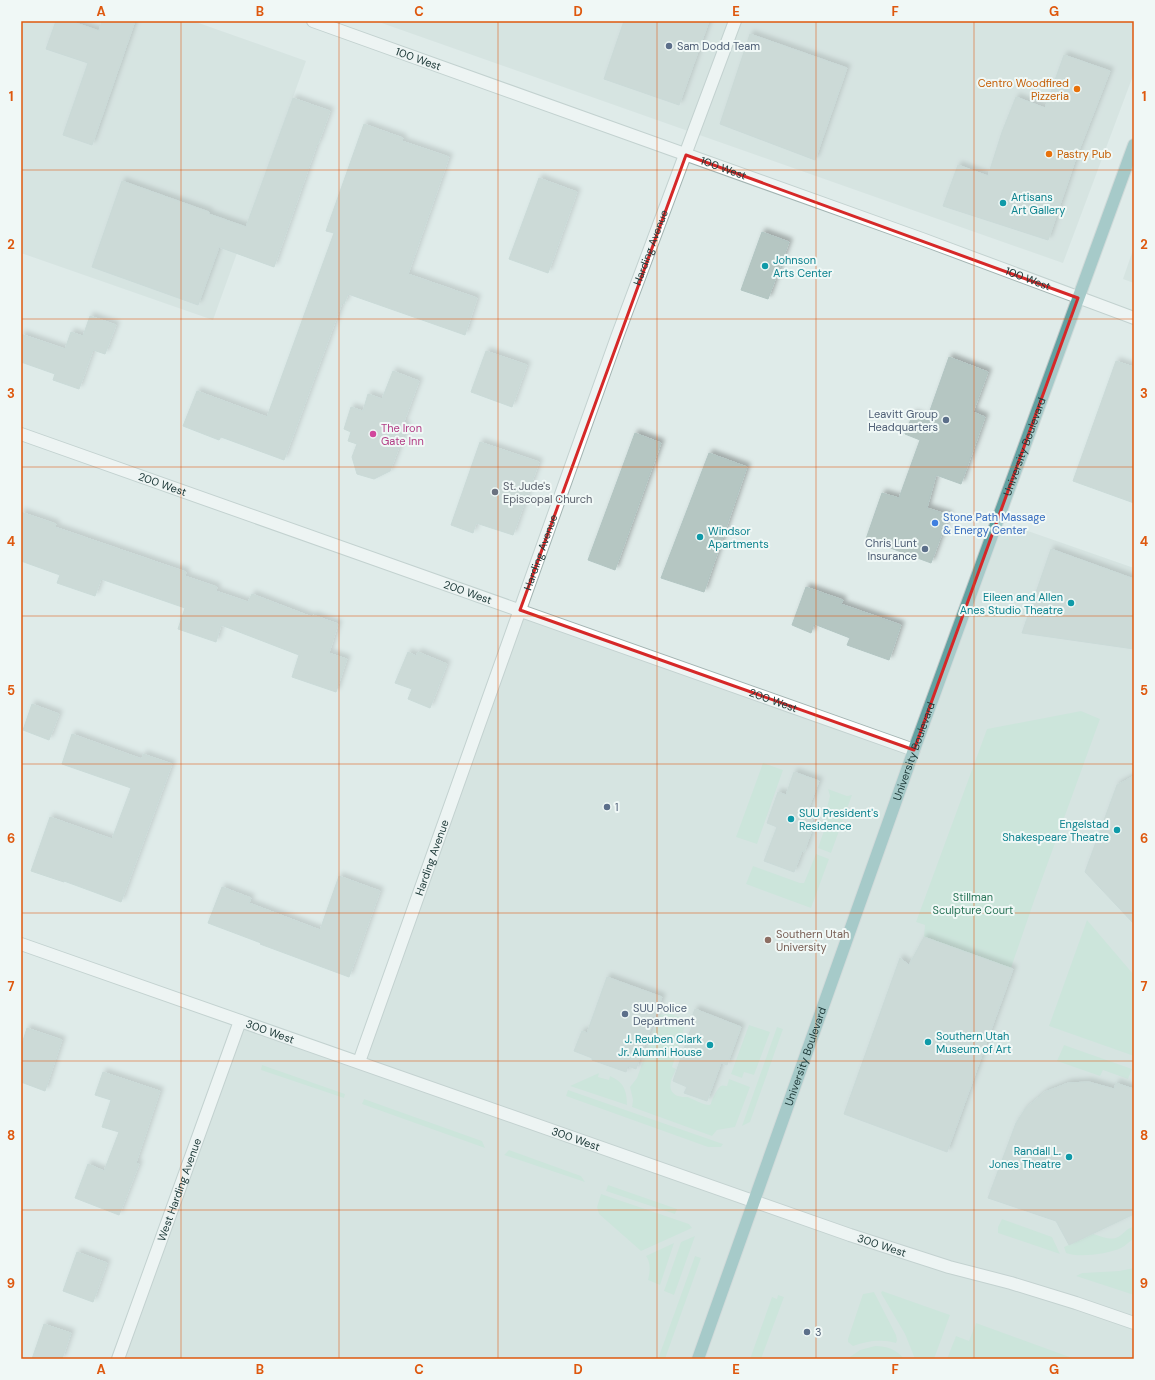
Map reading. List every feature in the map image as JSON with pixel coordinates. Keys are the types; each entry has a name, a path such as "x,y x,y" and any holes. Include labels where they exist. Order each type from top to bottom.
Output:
{"main road":[{"name":"University Boulevard","path":"698,1359 914,750 1134,145"}],"street":[{"name":"100 West","path":"313,21 922,239 1134,318"},
{"name":"Harding Avenue","path":"359,1062 617,337 735,21"},
{"name":"200 West","path":"21,434 914,750"},
{"name":"300 West","path":"21,944 898,1251 949,1267 1040,1292 1134,1323"},
{"name":"West Harding Avenue","path":"118,1359 240,1021"}],"highlighted area":[{"path":"686,155 1078,298 914,750 520,610"}],"shaded area":[{"path":"21,21 193,21 306,61 213,320 21,253"},
{"path":"376,21 1134,21 1134,73 1063,263"},
{"path":"1134,247 1134,283 1123,279"},
{"name":"Southern Utah University","path":"996,523 1023,533 1025,530 1134,568 1134,1359 118,1359 240,1021 358,1062 520,610 914,750"}],"green space":[{"name":"Stillman Sculpture Court","path":"1081,711 1100,719 1011,968 924,937 925,925 916,922 987,729"},
{"path":"763,763 783,770 757,844 736,837"},
{"path":"828,789 847,796 852,795 831,853 818,848 827,822 826,811 830,796"},
{"path":"816,854 829,859 811,908 746,884 753,866 800,883 804,883"},
{"path":"1087,920 1134,975 1134,1056 1049,1026"},
{"path":"666,1012 687,1020 680,1044 676,1050 677,1052 672,1067 676,1069 671,1084 672,1091 678,1096 688,1097 709,1105 720,1087 727,1086 729,1079 750,1087 735,1127 717,1130 712,1136 632,1107 633,1100 630,1087 637,1078 660,1014 664,1015"},
{"path":"749,1025 770,1032 754,1075 744,1072 742,1078 731,1074"},
{"path":"777,1027 783,1029 750,1122 742,1126"},
{"path":"1064,1045 1132,1069 1128,1079 1103,1070 1100,1076 1057,1061"},
{"path":"262,1065 345,1094 344,1098 261,1070"},
{"path":"599,1073 598,1077 609,1080 610,1076 622,1084 626,1095 627,1105 570,1086"},
{"path":"568,1090 723,1144 721,1147 708,1147 566,1096"},
{"path":"364,1099 482,1141 485,1148 362,1104"},
{"path":"509,1150 581,1176 585,1182 504,1155"},
{"path":"608,1185 677,1209 675,1214 606,1191"},
{"path":"601,1194 689,1224 692,1228 641,1251 599,1214 597,1207"},
{"path":"1002,1219 1052,1237 1060,1254 998,1233 998,1227"},
{"path":"1134,1227 1134,1239 1123,1247 1109,1252 1094,1255 1078,1255 1066,1253 1064,1247 1093,1234 1105,1238 1115,1238"},
{"path":"695,1236 674,1295 664,1291 681,1242"},
{"path":"674,1243 660,1285 648,1280 650,1268 646,1256"},
{"path":"695,1256 701,1258 665,1359 658,1359"},
{"path":"1134,1268 1134,1295 1076,1276 1082,1273 1119,1271"},
{"path":"882,1291 950,1315 934,1359 915,1359 905,1334 881,1293"},
{"path":"874,1292 896,1335 896,1343 874,1341 853,1346 848,1342 848,1339 863,1294"},
{"path":"778,1295 784,1297 761,1359 750,1359 772,1297 777,1299"},
{"path":"976,1323 1075,1359 947,1359 956,1336 969,1341"},
{"path":"875,1346 891,1349 904,1359 847,1359 860,1350"}],"building":[{"path":"56,21 70,21 99,31 102,21 135,21 92,145 63,135 88,63 46,49"},
{"path":"624,21 709,21 679,105 604,79"},
{"path":"750,34 847,68 815,160 720,124"},
{"path":"1064,55 1110,71 1076,158 1048,240 943,206 958,165 988,176 1002,132 1016,97 1045,108"},
{"path":"293,98 330,111 274,267 219,247 198,305 92,267 122,181 246,227"},
{"path":"364,124 403,138 402,141 449,157 408,274 477,298 465,335 348,294 344,304 342,303 284,460 221,437 219,440 183,426 197,391 267,417 334,233 326,231"},
{"path":"539,178 577,192 548,273 509,259"},
{"name":"Johnson Arts Center","path":"762,232 789,242 768,299 741,290"},
{"path":"90,316 116,325 105,354 93,350 79,389 53,380 55,374 21,362 21,334 65,349 71,332 83,336"},
{"path":"486,351 527,365 512,407 471,392"},
{"path":"949,357 988,372 973,412 985,417 961,484 936,475 927,508 949,515 931,563 866,539 882,493 899,498 920,440 905,434 913,414 927,419"},
{"path":"1116,361 1134,367 1134,503 1073,481"},
{"path":"393,371 419,381 403,424 407,426 390,471 374,479 357,474 352,457 357,444 348,441 351,432 344,429 351,407 363,411 368,394 382,399"},
{"path":"635,433 661,443 615,570 588,560"},
{"name":"St. Jude's Episcopal Church","path":"480,442 539,462 513,535 476,523 473,533 451,525"},
{"name":"Windsor Apartments","path":"709,453 747,467 704,592 661,578"},
{"path":"21,512 56,524 55,527 186,572 185,576 217,587 216,591 248,602 252,594 312,617 313,615 338,624 329,653 347,659 336,692 292,677 299,655 221,625 216,642 178,629 185,608 101,579 95,596 57,583 60,575 21,561"},
{"name":"Eileen and Allen Anes Studio Theatre","path":"1051,549 1134,579 1134,649 1022,633"},
{"path":"806,587 843,600 841,604 901,625 889,660 847,645 850,638 814,624 811,633 792,625"},
{"path":"408,652 416,656 418,652 447,664 430,708 408,699 412,689 395,683"},
{"path":"32,704 59,714 49,740 23,730"},
{"path":"72,734 142,759 143,754 172,764 121,902 64,881 31,871 50,817 112,839 131,788 62,764"},
{"name":"SUU President's Residence","path":"794,772 819,781 807,812 814,815 810,826 813,827 804,852 802,851 794,872 764,861 777,827 767,823 778,792 786,795"},
{"name":"Engelstad Shakespeare Theatre","path":"1134,776 1134,924 1085,872 1117,785"},
{"path":"339,876 380,891 349,977 208,923 222,887 251,898 249,903 320,930"},
{"name":"Southern Utah Museum of Art","path":"924,937 1013,969 947,1152 844,1114 900,958 909,965"},
{"name":"SUU Police Department","path":"607,977 662,997 636,1069 628,1066 626,1072 592,1060 592,1058 574,1051 582,1031 587,1033"},
{"name":"J. Reuben Clark Jr. Alumni House","path":"695,1009 741,1027 727,1065 721,1063 707,1101 684,1093 687,1087 673,1081 692,1026 689,1025"},
{"path":"27,1028 62,1040 45,1091 21,1082 21,1047"},
{"path":"103,1072 160,1091 136,1163 139,1164 119,1215 75,1198 88,1164 104,1171 119,1132 102,1127 111,1100 95,1095"},
{"name":"Randall L. Jones Theatre","path":"1089,1082 1114,1089 1116,1083 1134,1089 1134,1214 1069,1245 1056,1221 988,1198 1016,1123 1025,1109 1045,1092 1068,1083"},
{"path":"77,1252 107,1263 93,1302 63,1291"},
{"path":"44,1324 71,1333 62,1359 32,1359"}],"place":[{"name":"Sam Dodd Team","path":"669,46"},
{"name":"Centro Woodfired Pizzeria","path":"1077,89"},
{"name":"Pastry Pub","path":"1049,154"},
{"name":"Artisans Art Gallery","path":"1003,203"},
{"name":"Johnson Arts Center","path":"765,266"},
{"name":"Leavitt Group Headquarters","path":"946,420"},
{"name":"The Iron Gate Inn","path":"373,434"},
{"name":"St. Jude's Episcopal Church","path":"495,492"},
{"name":"Stone Path Massage & Energy Center","path":"935,523"},
{"name":"Windsor Apartments","path":"700,537"},
{"name":"Chris Lunt Insurance","path":"925,549"},
{"name":"Eileen and Allen Anes Studio Theatre","path":"1071,603"},
{"name":"1","path":"607,807"},
{"name":"SUU President's Residence","path":"791,819"},
{"name":"Engelstad Shakespeare Theatre","path":"1117,830"},
{"name":"Southern Utah University","path":"768,940"},
{"name":"SUU Police Department","path":"625,1014"},
{"name":"Southern Utah Museum of Art","path":"928,1042"},
{"name":"J. Reuben Clark Jr. Alumni House","path":"710,1045"},
{"name":"Randall L. Jones Theatre","path":"1069,1157"},
{"name":"3","path":"807,1332"}]}
